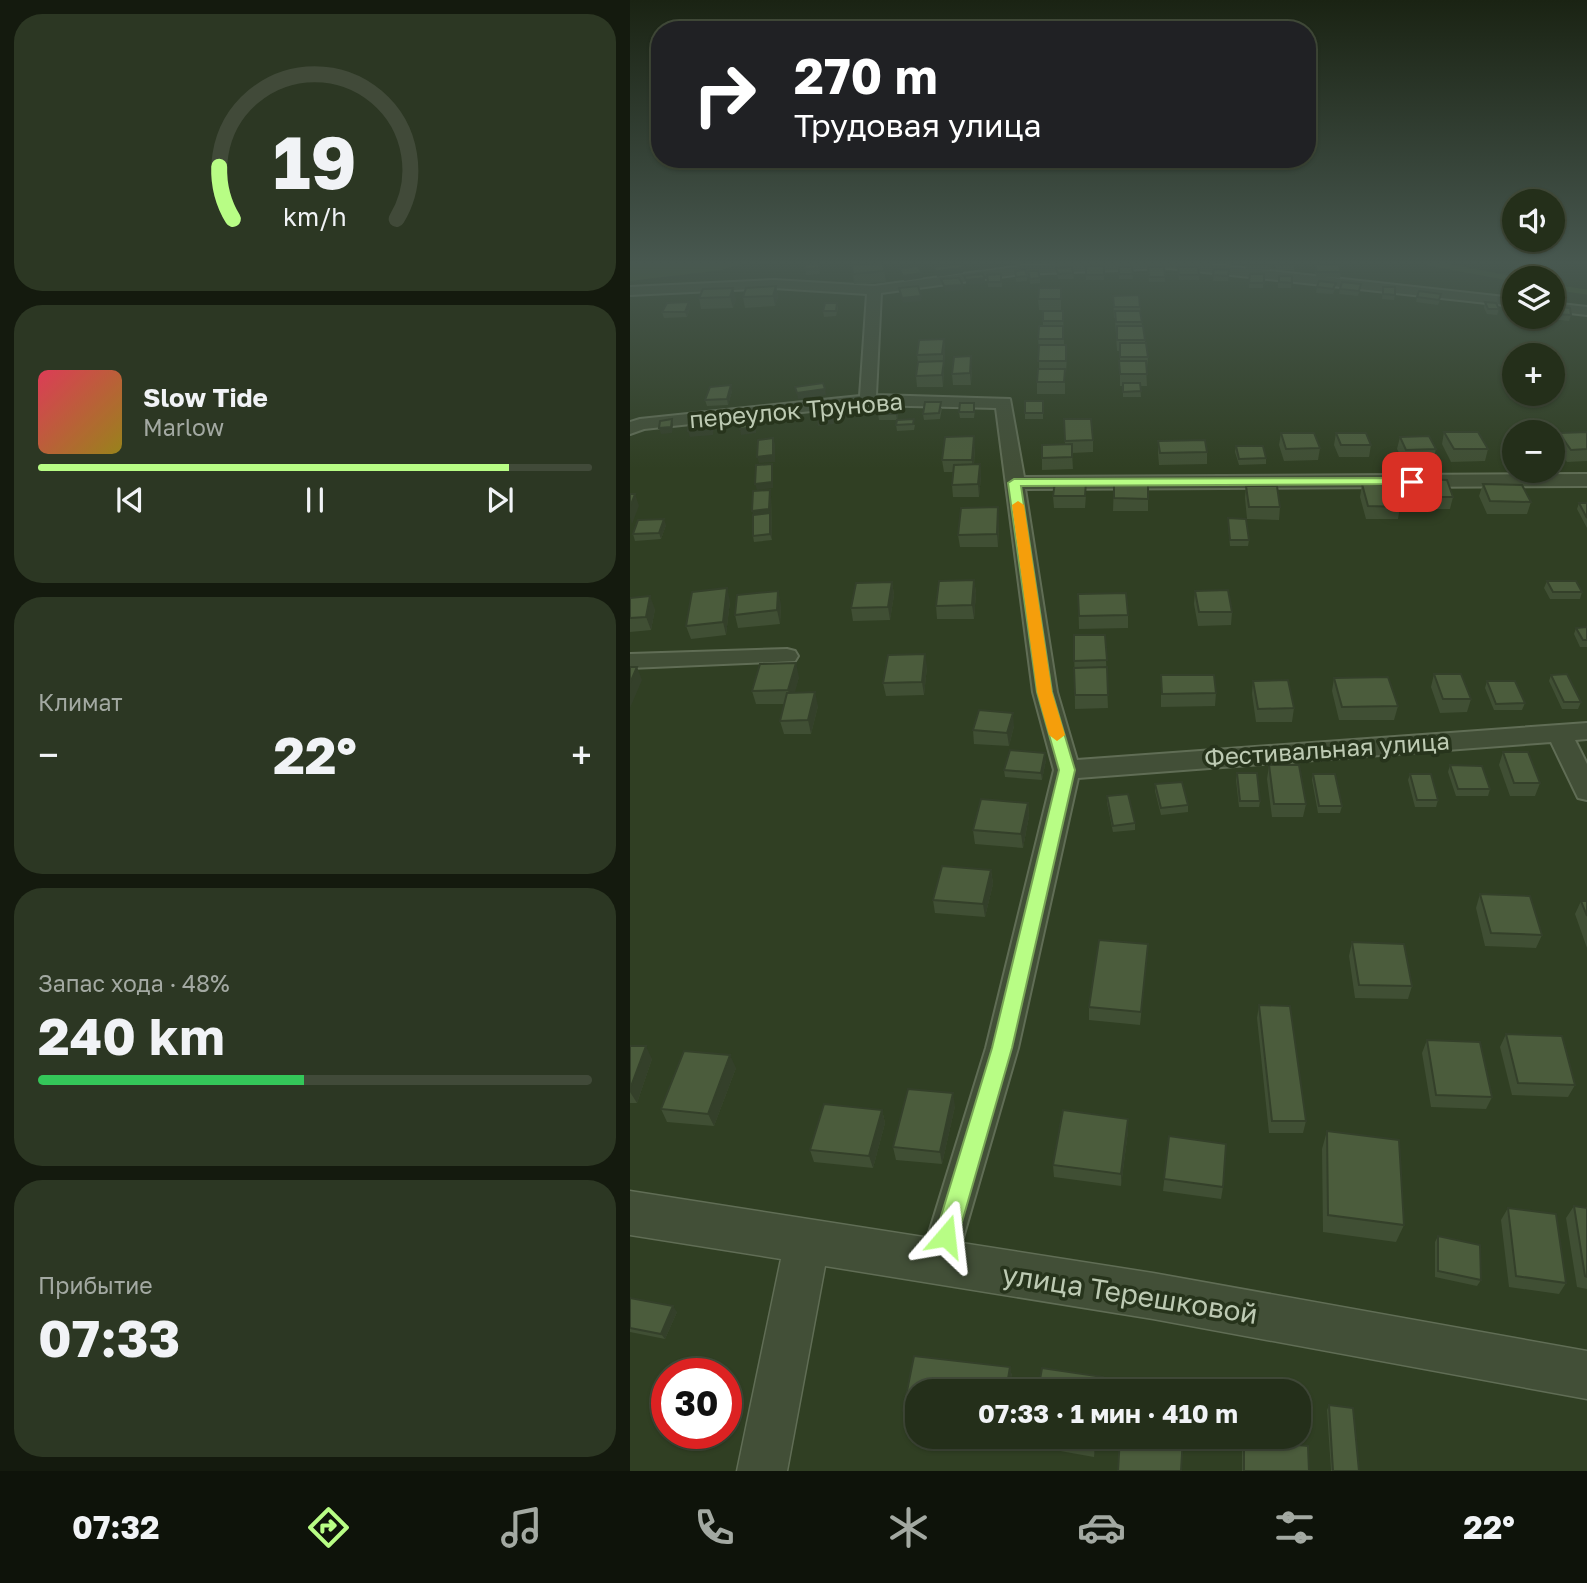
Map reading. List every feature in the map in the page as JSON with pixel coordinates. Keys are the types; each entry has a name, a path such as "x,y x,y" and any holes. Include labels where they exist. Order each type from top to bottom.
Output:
{"street":[{"path":"868,400 872,332"},
{"name":"переулок Трунова","path":"630,429 640,424 868,400 1004,403 1045,692 1067,770 1002,1048 938,1262"},
{"path":"1014,483 1587,480"},
{"path":"630,661 787,656"},
{"name":"Фестивальная улица","path":"1067,770 1587,731"},
{"path":"1559,732 1587,791"},
{"name":"улица Терешковой","path":"630,1213 1153,1296 1587,1375"},
{"path":"762,1471 807,1242"}],"building":[{"path":"1039,332 1063,332 1063,339 1038,339"},
{"path":"1117,332 1144,332 1145,340 1117,340"},
{"path":"944,339 942,354 917,355 919,340"},
{"path":"1120,343 1146,343 1148,357 1120,357"},
{"path":"1039,345 1066,345 1066,361 1038,361"},
{"path":"971,356 970,373 952,374 954,357"},
{"path":"944,361 942,375 916,376 918,362"},
{"path":"1119,361 1146,361 1147,374 1120,374"},
{"path":"1038,369 1065,369 1064,382 1037,382"},
{"path":"823,383 825,389 797,393 795,387"},
{"path":"1123,383 1140,383 1141,391 1123,392"},
{"path":"731,385 727,399 705,400 710,387"},
{"path":"1025,401 1043,401 1043,413 1025,413"},
{"path":"899,402 896,414 878,414 881,403"},
{"path":"925,402 941,402 939,413 923,414"},
{"path":"960,403 974,403 974,412 959,412"},
{"path":"832,404 833,418 817,420 816,406"},
{"path":"755,411 755,427 740,429 741,413"},
{"path":"712,417 711,429 688,431 689,420"},
{"path":"672,419 671,427 659,428 660,421"},
{"path":"914,419 913,424 896,425 897,420"},
{"path":"1064,419 1091,419 1093,440 1065,441"},
{"path":"1444,432 1478,432 1488,449 1454,449"},
{"path":"1587,432 1587,449 1571,450 1565,442 1565,433"},
{"path":"1281,433 1314,433 1320,448 1286,449"},
{"path":"1336,433 1366,433 1371,445 1341,445"},
{"path":"974,436 972,460 942,460 945,437"},
{"path":"1429,436 1436,449 1406,450 1400,437"},
{"path":"773,438 773,455 757,457 758,440"},
{"path":"1205,440 1207,452 1160,453 1158,441"},
{"path":"1072,444 1072,457 1042,458 1042,445"},
{"path":"1236,446 1263,446 1266,458 1239,459"},
{"path":"772,464 772,482 755,484 756,465"},
{"path":"980,464 978,484 952,485 954,465"},
{"path":"1419,479 1447,480 1453,497 1425,497"},
{"path":"1055,482 1086,482 1085,496 1053,496"},
{"path":"1114,482 1148,482 1148,499 1114,498"},
{"path":"1362,484 1393,485 1400,507 1368,506"},
{"path":"1483,484 1522,485 1531,502 1490,501"},
{"path":"1246,486 1277,486 1280,507 1249,507"},
{"path":"770,490 769,509 752,511 753,491"},
{"path":"630,494 635,494 630,507"},
{"path":"1579,503 1587,503 1587,518"},
{"path":"998,507 997,534 958,535 961,508"},
{"path":"770,513 770,534 753,536 753,515"},
{"path":"1228,518 1246,519 1249,540 1230,540"},
{"path":"664,519 659,533 633,534 638,520"},
{"path":"974,580 972,605 936,606 939,581"},
{"path":"1547,581 1576,581 1582,592 1553,592"},
{"path":"892,582 888,607 851,608 856,583"},
{"path":"727,588 723,622 686,626 692,592"},
{"path":"1228,590 1232,612 1199,612 1195,591"},
{"path":"778,591 777,610 735,615 737,595"},
{"path":"1126,593 1128,615 1079,616 1078,594"},
{"path":"650,596 646,617 630,618 630,598"},
{"path":"1587,627 1587,640 1583,640 1576,628"},
{"path":"1074,635 1105,635 1107,660 1074,661"},
{"path":"925,654 922,682 883,683 888,655"},
{"path":"796,663 788,690 752,691 760,664"},
{"path":"630,667 637,667 630,683"},
{"path":"1107,667 1108,695 1075,695 1074,668"},
{"path":"1434,674 1461,674 1471,699 1443,699"},
{"path":"1567,674 1581,702 1564,702 1551,675"},
{"path":"1161,675 1214,675 1216,693 1162,694"},
{"path":"1388,677 1398,706 1342,707 1334,678"},
{"path":"1288,680 1294,708 1258,709 1253,681"},
{"path":"1487,681 1515,681 1525,703 1496,704"},
{"path":"815,692 808,720 780,721 787,693"},
{"path":"979,710 1013,713 1007,733 973,730"},
{"path":"1010,750 1045,753 1041,773 1004,770"},
{"path":"1503,752 1528,752 1540,783 1514,783"},
{"path":"1269,765 1299,765 1306,804 1274,804"},
{"path":"1450,765 1482,766 1490,789 1458,789"},
{"path":"1237,773 1257,773 1260,801 1240,801"},
{"path":"1313,774 1335,774 1342,806 1319,806"},
{"path":"1410,774 1431,774 1438,800 1417,800"},
{"path":"1182,782 1188,805 1161,808 1155,784"},
{"path":"1128,794 1135,823 1113,826 1107,796"},
{"path":"981,799 1028,803 1021,834 973,830"},
{"path":"942,866 991,870 983,904 933,900"},
{"path":"1480,894 1530,896 1542,935 1491,933"},
{"path":"1581,901 1587,901 1587,916"},
{"path":"1099,940 1148,944 1141,1012 1089,1007"},
{"path":"1352,942 1404,944 1412,986 1359,985"},
{"path":"1259,1005 1290,1006 1306,1121 1272,1121"},
{"path":"1506,1034 1562,1036 1575,1085 1518,1083"},
{"path":"1427,1040 1480,1042 1492,1097 1436,1095"},
{"path":"630,1046 646,1046 630,1089"},
{"path":"684,1051 730,1055 708,1114 661,1109"},
{"path":"908,1089 953,1093 940,1152 893,1147"},
{"path":"824,1104 882,1110 869,1156 810,1150"},
{"path":"1063,1110 1128,1119 1121,1174 1053,1165"},
{"path":"1327,1131 1399,1140 1404,1225 1328,1215"},
{"path":"1169,1136 1226,1144 1223,1187 1164,1179"},
{"path":"1574,1206 1587,1208 1587,1277 1585,1276"},
{"path":"1508,1208 1556,1214 1566,1283 1516,1276"},
{"path":"1438,1236 1480,1245 1481,1280 1438,1271"},
{"path":"630,1298 673,1306 661,1334 630,1328"},
{"path":"914,1356 1010,1367 1008,1379 909,1379"},
{"path":"1042,1368 1103,1377 1103,1379 1040,1379"},
{"path":"1329,1405 1353,1408 1359,1471 1333,1471"},
{"path":"1119,1449 1182,1449 1181,1471 1118,1471"},
{"path":"1244,1449 1308,1449 1309,1471 1244,1471"}],"slow traffic":[{"path":"1018,505 1045,692 1057,735"}],"route":[{"path":"946,1236 1002,1048 1067,770 1045,692 1014,483 1412,482"}]}
